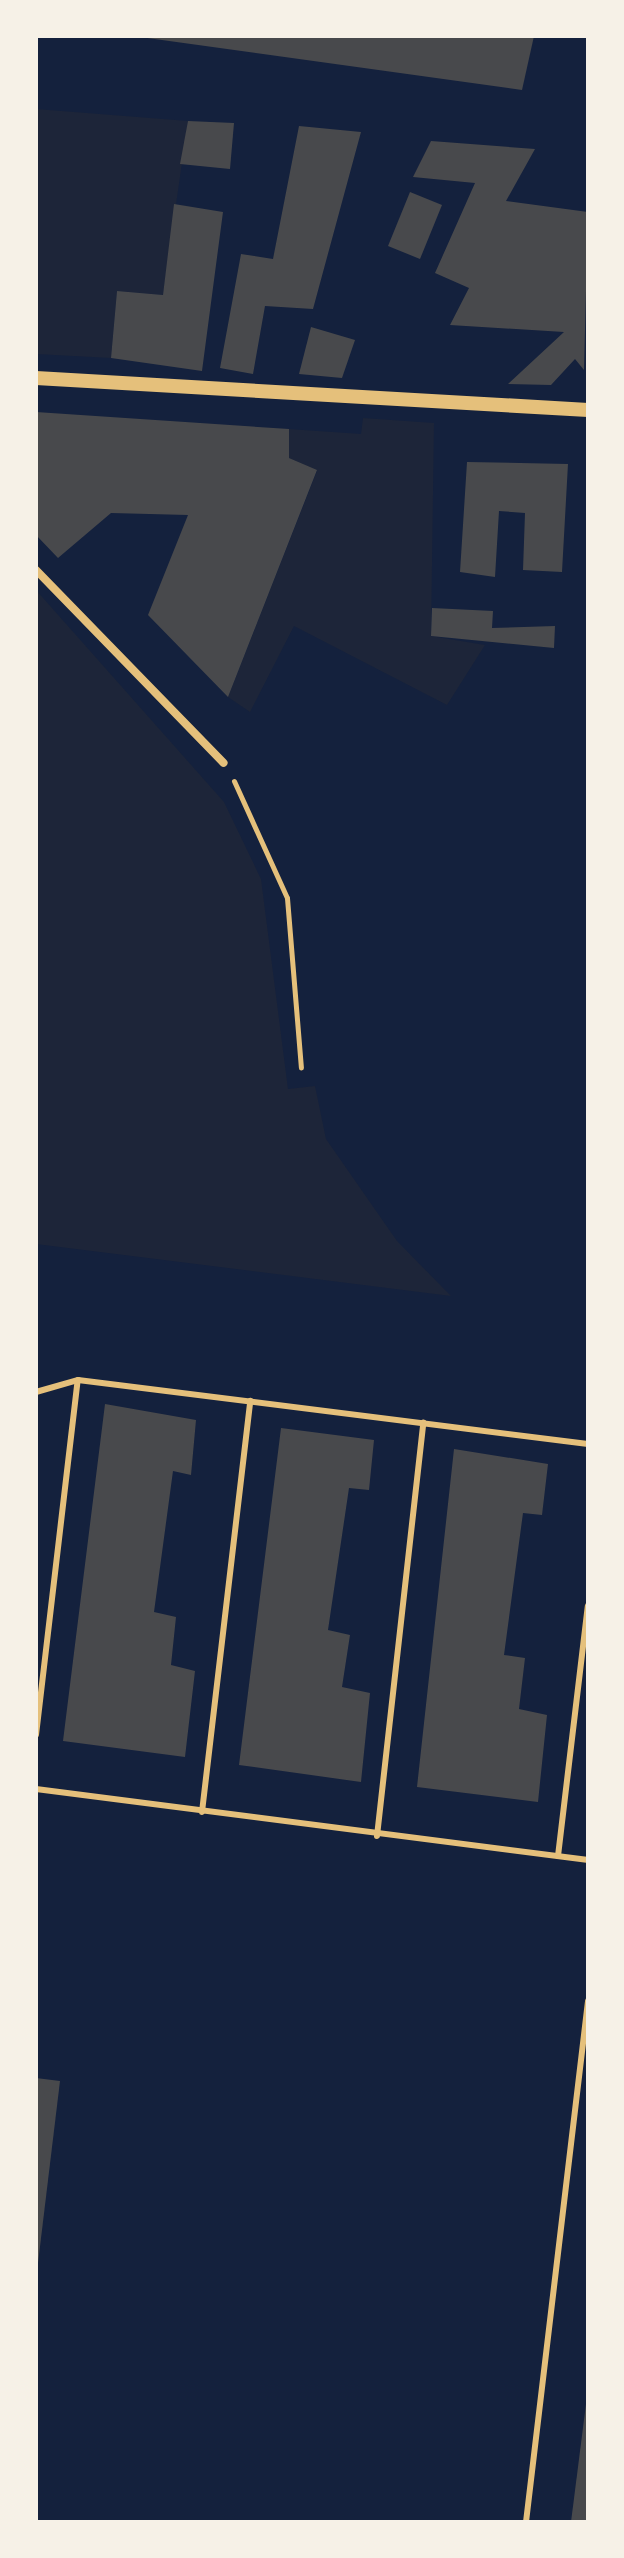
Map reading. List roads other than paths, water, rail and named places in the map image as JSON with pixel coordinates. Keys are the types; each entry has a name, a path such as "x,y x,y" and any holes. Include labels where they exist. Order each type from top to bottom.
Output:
{"street":[{"path":"36,378 588,410"},
{"path":"36,570 224,763"}],"lane":[{"path":"36,1735 78,1380"},
{"path":"36,1392 78,1380 588,1444"},
{"path":"202,1812 250,1401"},
{"path":"377,1836 423,1423"},
{"path":"558,1856 588,1606"},
{"path":"36,1789 377,1836 588,1860"},
{"path":"526,2522 588,2001"}]}
